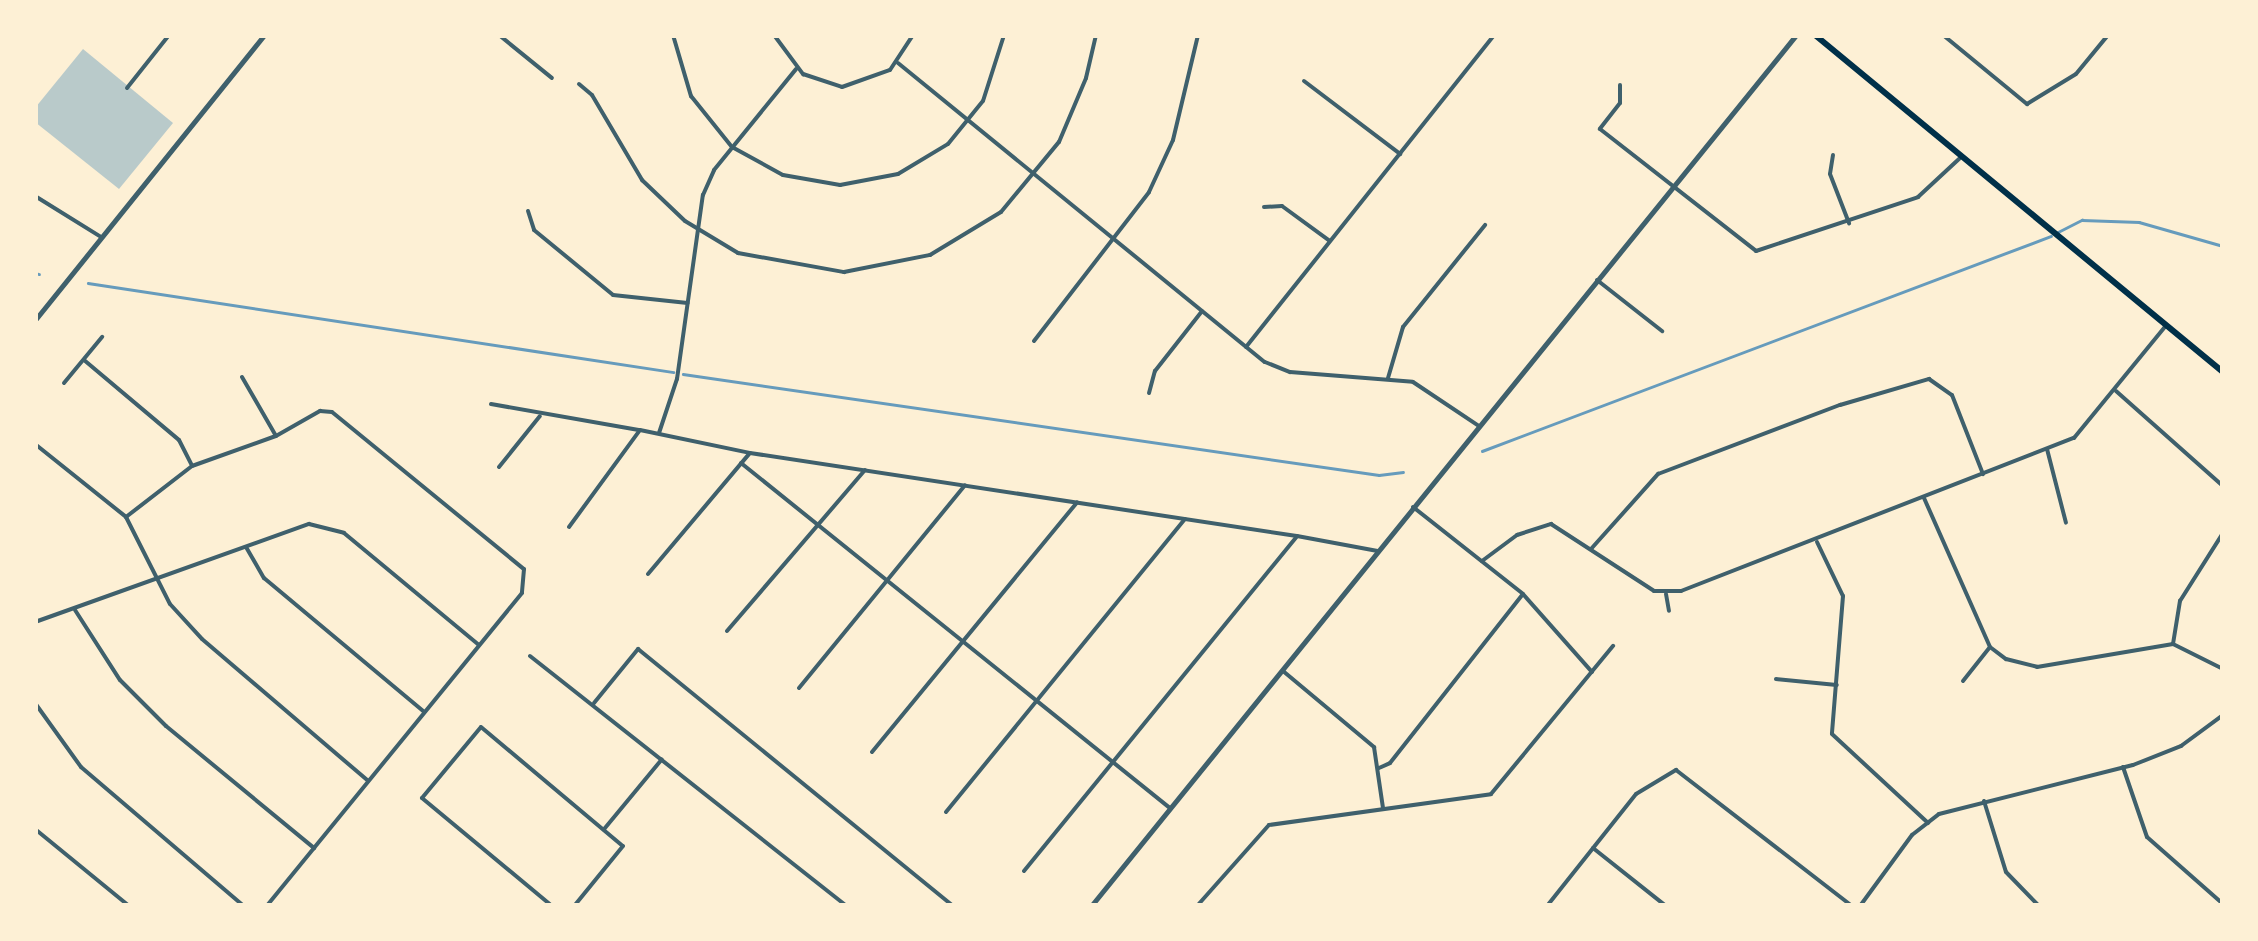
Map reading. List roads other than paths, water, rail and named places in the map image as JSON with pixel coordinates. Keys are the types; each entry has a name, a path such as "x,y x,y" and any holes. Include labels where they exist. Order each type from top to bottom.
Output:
{"main road":[{"path":"1816,35 2223,372"}],"street":[{"path":"127,88 168,35"},
{"path":"35,320 264,35"},
{"path":"499,35 552,78"},
{"path":"673,35 691,96 732,147 783,175 855,183 924,161 968,123 994,78 1004,35"},
{"path":"774,35 796,69 842,87 872,81 898,63 914,35"},
{"path":"578,84 592,95 642,180 698,229 738,253 810,271 904,264 964,240 1038,174 1075,110 1096,35"},
{"path":"1034,341 1149,192 1173,140 1198,35"},
{"path":"1246,346 1494,35"},
{"path":"1091,906 1796,35"},
{"path":"1943,35 2027,104 2040,102 2076,74 2108,35"},
{"path":"898,63 968,123 1038,174 1112,241 1246,346 1290,372 1388,378 1434,390 1479,426"},
{"path":"659,433 678,379 698,229 714,170 796,69"},
{"path":"1304,81 1400,154"},
{"path":"1620,84 1620,104 1600,129 1756,252 1918,198 1963,155"},
{"path":"1833,154 1830,174 1849,223"},
{"path":"35,196 101,237"},
{"path":"1264,207 1282,206 1330,241"},
{"path":"528,211 534,230 612,295 688,304"},
{"path":"1388,378 1403,327 1486,225"},
{"path":"1597,280 1662,331"},
{"path":"1149,392 1155,371 1202,312"},
{"path":"1666,594 1816,540 2074,438 2166,327"},
{"path":"64,383 102,337"},
{"path":"84,360 179,440 192,466"},
{"path":"242,377 276,436"},
{"path":"1591,549 1658,474 1840,404 1929,378 1952,395 1983,474"},
{"path":"2116,391 2223,486"},
{"path":"491,404 750,452 1378,551"},
{"path":"126,517 192,466 276,436 320,411 332,412 524,569 526,579 479,645 268,906"},
{"path":"499,467 542,414"},
{"path":"569,527 640,430"},
{"path":"35,444 126,517 170,604 238,674 368,781"},
{"path":"2046,450 2066,523"},
{"path":"648,574 750,452"},
{"path":"742,463 1170,808"},
{"path":"727,631 866,470"},
{"path":"799,688 965,485"},
{"path":"1924,497 1990,648 2019,665 2037,667 2174,644 2223,669"},
{"path":"872,752 1076,502"},
{"path":"1414,507 1523,594 1592,672"},
{"path":"946,812 1185,519"},
{"path":"1482,561 1537,525 1551,524 1666,594 1669,610"},
{"path":"35,622 294,527 332,526 479,645"},
{"path":"2174,644 2180,601 2223,532"},
{"path":"1024,871 1297,536"},
{"path":"1816,540 1843,596 1832,734 1928,823"},
{"path":"246,547 264,578 424,712"},
{"path":"1379,768 1390,763 1523,594"},
{"path":"74,608 96,649 154,714 314,848"},
{"path":"1197,906 1269,825 1491,794 1613,646"},
{"path":"1963,681 1990,648"},
{"path":"594,704 638,649 953,906"},
{"path":"530,656 846,906"},
{"path":"1282,670 1370,742 1379,768 1383,808"},
{"path":"1776,678 1837,685"},
{"path":"35,703 81,767 244,906"},
{"path":"1860,906 1928,823 1984,801 2123,767 2181,746 2223,715"},
{"path":"552,906 422,798 481,727 624,846 574,906"},
{"path":"604,830 662,758"},
{"path":"2123,767 2147,837 2220,904"},
{"path":"1546,906 1636,794 1676,770 1852,906"},
{"path":"1984,801 2006,872 2039,906"},
{"path":"35,829 129,906"},
{"path":"1593,848 1666,906"}],"waterway":[{"path":"2058,232 2082,220 2139,222 2223,246"},
{"path":"1482,451 2051,236"},
{"path":"35,273 39,274"},
{"path":"88,283 673,372"},
{"path":"683,374 1379,475 1403,472"}]}
